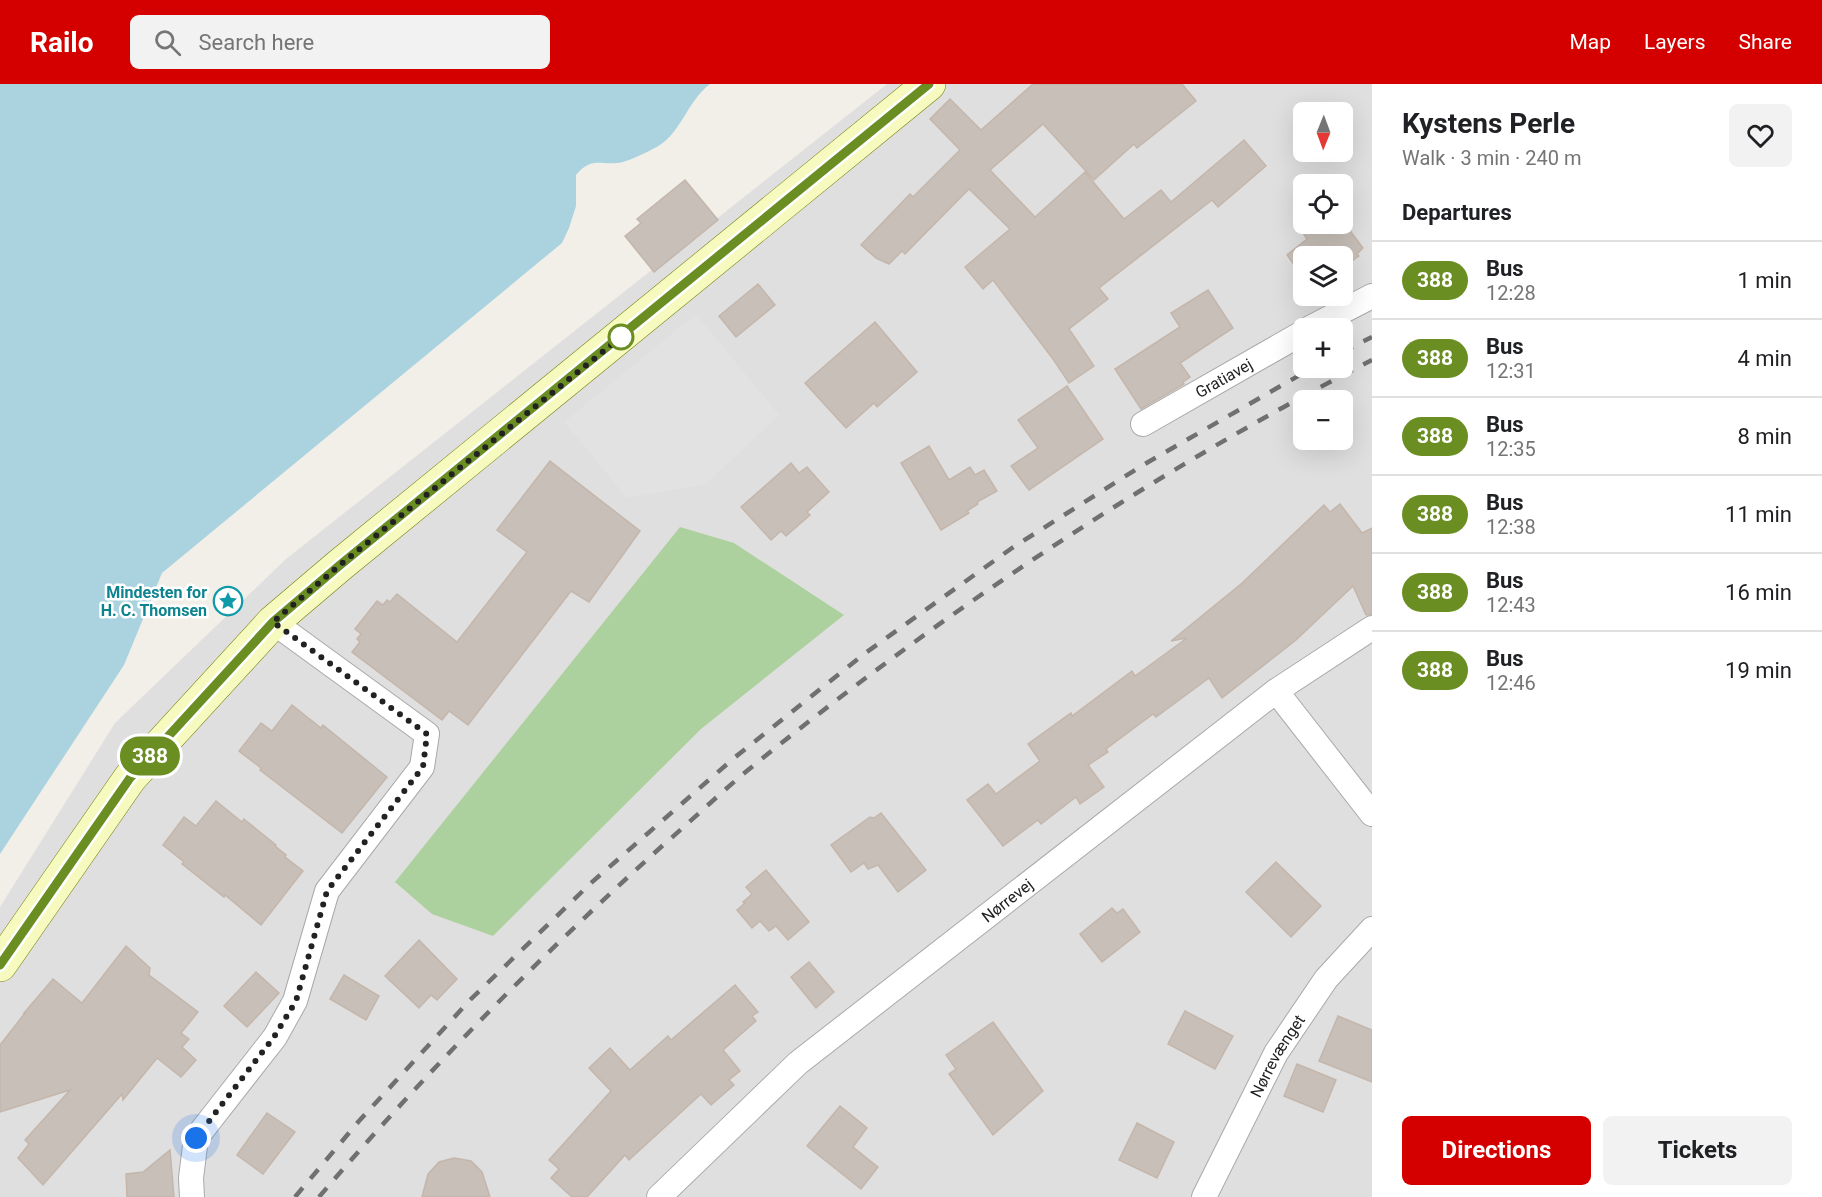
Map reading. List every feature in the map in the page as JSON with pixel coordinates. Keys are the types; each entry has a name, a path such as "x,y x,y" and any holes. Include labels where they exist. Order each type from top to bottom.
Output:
{"main road":[{"path":"0,965 130,778 273,622 929,84"}],"street":[{"path":"1329,318 1372,296"},
{"name":"Gratiavej","path":"1143,424 1293,338"},
{"path":"192,1197 191,1178 196,1138 274,1037 296,1001 327,891 423,767 427,734 273,622"},
{"name":"Nørrevej","path":"659,1197 798,1063 1276,691 1372,628"},
{"path":"1276,691 1372,814"},
{"name":"Nørrevænget","path":"1204,1197 1276,1053 1326,979 1372,929"}],"shaded area":[{"path":"887,84 1372,84 1372,1197 0,1197 0,907 115,723 286,559"},
{"path":"696,314 779,415 706,484 627,498 564,422"}],"green space":[{"path":"680,527 734,543 844,615 701,729 493,936 432,914 395,882"}],"water":[{"path":"0,84 710,84 702,91 663,143 642,155 623,162 593,163 582,169 576,175 576,206 562,243 162,573 124,665 0,854"}],"building":[{"path":"1033,84 1182,84 1196,101 1137,148 1134,144 1094,180 1043,124 990,170 1035,217 1085,172 1124,219 1161,190 1171,202 1244,140 1266,166 1218,207 1212,200 1099,288 1108,299 1069,329 1094,366 1069,383 993,280 983,289 965,267 1010,229 969,189 905,254 902,251 889,264 876,258 861,245 910,194 913,197 960,150 930,119 950,99 981,130"},
{"path":"685,180 718,220 654,272 625,236 641,223 637,219"},
{"path":"1304,234 1352,234 1363,248 1357,254 1359,256 1353,260 1353,246 1298,246 1307,239"},
{"path":"1293,250 1293,263 1287,255"},
{"path":"758,284 775,305 736,337 719,316"},
{"path":"1208,290 1233,328 1180,363 1190,377 1183,382 1184,384 1141,409 1115,369 1180,327 1171,313"},
{"path":"875,322 917,372 877,407 874,403 846,428 805,383"},
{"path":"1067,386 1103,439 1029,490 1011,466 1038,448 1018,420"},
{"path":"929,446 949,480 970,467 975,475 984,470 997,491 977,502 978,504 967,511 969,513 941,530 901,463"},
{"path":"550,461 640,531 589,602 571,591 468,725 449,711 442,720 352,652 360,642 357,639 361,634 355,629 377,601 383,605 387,600 390,602 397,594 457,642 527,552 497,530"},
{"path":"791,463 799,473 807,467 829,492 807,512 810,515 786,536 781,531 771,540 741,507"},
{"path":"1340,504 1362,533 1372,528 1372,614 1366,615 1353,586 1296,640 1222,698 1209,678 1156,717 1153,714 1106,749 1108,752 1088,765 1104,787 1080,804 1076,797 1041,824 1038,820 1003,846 967,800 988,784 996,794 1040,761 1028,744 1071,713 1072,716 1132,671 1135,676 1187,638 1171,641 1241,584 1324,505 1330,512"},
{"path":"292,705 321,728 323,725 387,777 342,833 239,751 261,723 272,731"},
{"path":"216,801 242,822 244,819 303,871 261,925 182,864 184,862 163,845 184,817 196,826"},
{"path":"881,813 926,870 898,892 878,865 868,869 864,863 851,872 831,845 870,817 874,818"},
{"path":"1276,862 1321,906 1291,937 1246,892"},
{"path":"766,870 809,922 788,940 776,926 769,931 760,921 752,928 737,910 752,894 746,887"},
{"path":"1112,908 1117,913 1123,909 1140,932 1102,962 1080,934"},
{"path":"419,940 457,979 437,1000 431,995 419,1008 385,976"},
{"path":"126,946 150,968 149,975 198,1012 181,1033 189,1039 182,1047 196,1060 181,1077 157,1058 123,1100 122,1094 43,1185 18,1158 29,1144 25,1140 70,1090 0,1112 0,1045 53,979 82,1003"},
{"path":"809,962 834,992 816,1008 791,977"},
{"path":"256,972 279,993 247,1027 224,1006"},
{"path":"344,975 379,996 366,1020 330,999"},
{"path":"735,985 758,1012 752,1016 756,1021 723,1050 740,1071 729,1080 734,1085 711,1105 701,1094 629,1160 625,1155 587,1197 572,1197 551,1178 559,1169 549,1160 611,1091 589,1068 610,1048 630,1070 668,1036 671,1040"},
{"path":"1185,1011 1233,1036 1215,1069 1168,1044"},
{"path":"1338,1016 1372,1030 1372,1082 1319,1061"},
{"path":"993,1022 1043,1091 993,1135 949,1074 956,1069 946,1055"},
{"path":"1297,1064 1336,1080 1323,1112 1284,1096"},
{"path":"840,1106 867,1128 853,1147 878,1167 861,1189 807,1146"},
{"path":"267,1113 295,1132 263,1174 237,1155"},
{"path":"1137,1123 1174,1142 1157,1178 1119,1160"},
{"path":"170,1150 174,1197 127,1197 126,1174 143,1172"},
{"path":"454,1158 471,1161 482,1172 490,1197 422,1197 428,1174 439,1162"}],"railway":[{"path":"1353,346 1372,337"},
{"path":"319,1197 400,1105 484,1016 616,888 748,770 896,656 1049,549 1208,450 1372,360"},
{"path":"295,1197 359,1121 471,999 591,883 734,758 864,654 1012,548 1143,465 1295,378"}],"bus line":[{"name":"388","path":"0,965 130,778 273,622 929,84"}],"place":[{"name":"Mindesten for H. C. Thomsen","path":"228,601"}],"route":[{"path":"196,1138 274,1037 296,1001 327,891 423,767 427,734 273,622 621,337"}]}
